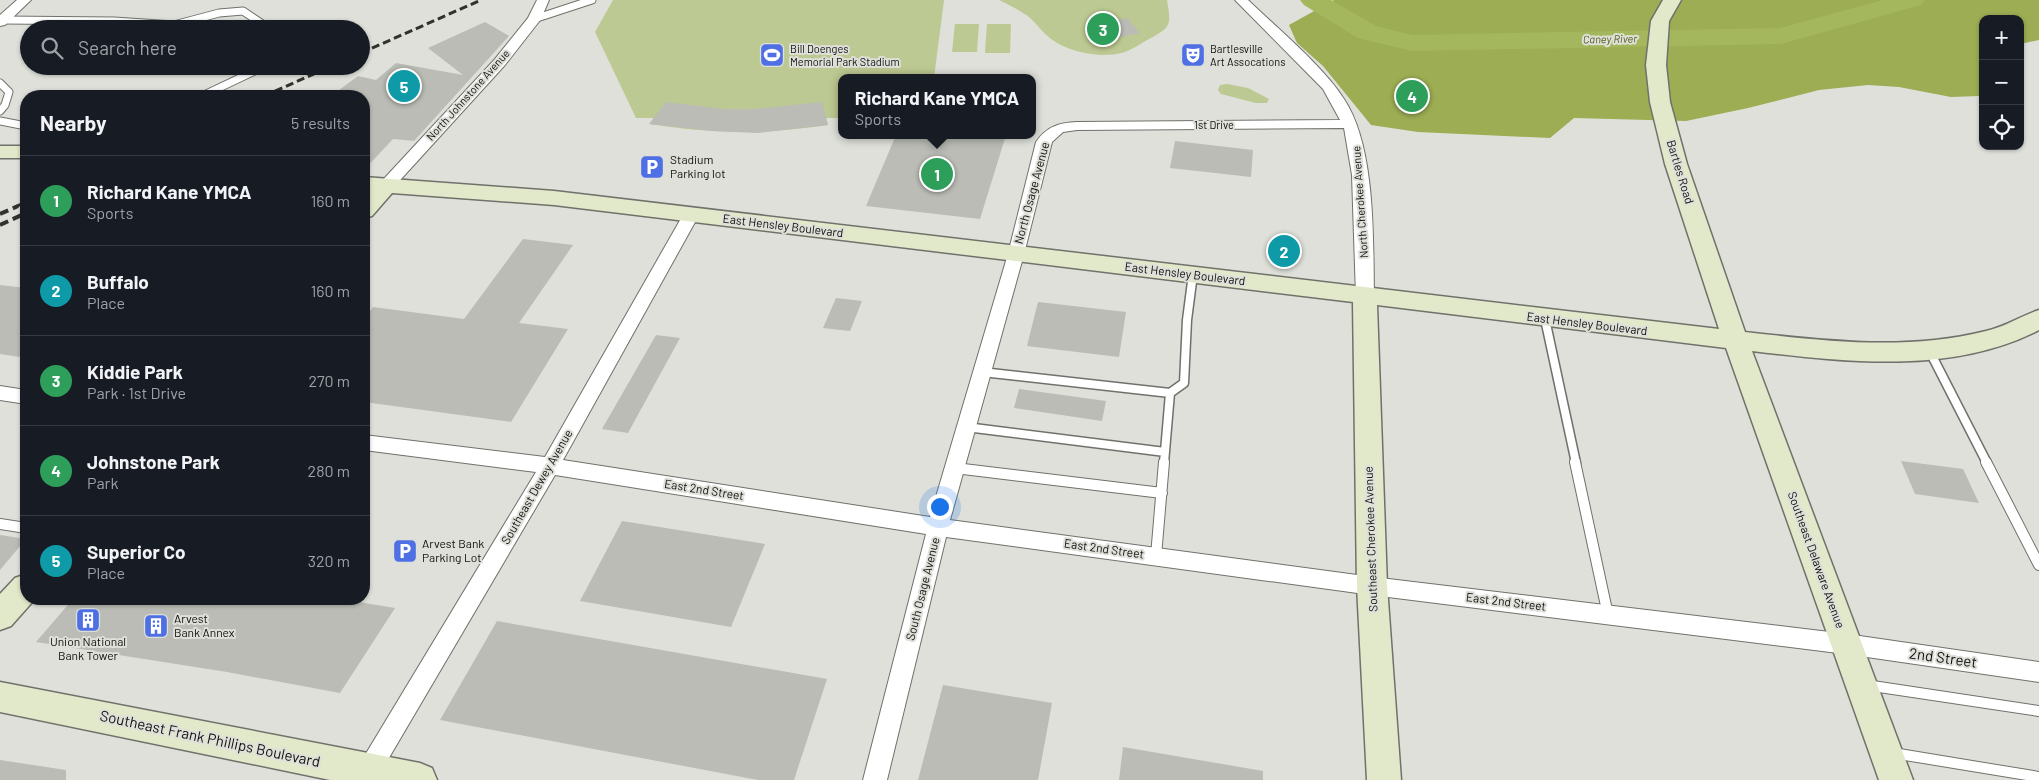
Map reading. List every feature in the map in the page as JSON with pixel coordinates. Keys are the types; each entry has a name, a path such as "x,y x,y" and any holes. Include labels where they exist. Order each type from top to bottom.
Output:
{"main road":[{"name":"Bartles Road","path":"1672,0 1660,21 1656,65 1660,102 1676,164 1736,341"},
{"path":"0,152 20,152"},
{"name":"East Hensley Boulevard","path":"386,186 554,198 1193,274 1545,319 1736,341 1878,354 1929,350 1983,341 2039,319"},
{"name":"Southeast Cherokee Avenue","path":"1364,297 1372,586 1384,780"},
{"name":"Southeast Delaware Avenue","path":"1736,341 1896,780"},
{"path":"0,616 20,594"},
{"name":"Southeast Frank Phillips Boulevard","path":"0,697 364,776 420,780"}],"street":[{"path":"1,21 25,0"},
{"name":"North Johnstone Avenue","path":"386,186 500,62 534,19 543,0"},
{"name":"North Cherokee Avenue","path":"1241,0 1328,86 1340,102 1350,124 1359,157 1365,261 1364,297"},
{"name":"1st Drive","path":"1077,126 1350,124"},
{"name":"North Osage Avenue","path":"1016,254 1044,142 1050,132 1059,128 1077,126"},
{"path":"370,185 386,186"},
{"path":"370,204 386,186"},
{"name":"Southeast Dewey Avenue","path":"364,776 550,466 691,215"},
{"name":"South Osage Avenue","path":"875,780 938,527 1016,254"},
{"path":"0,394 20,396"},
{"name":"East 2nd Street","path":"370,443 550,466 938,527 1372,586 1846,644"},
{"name":"2nd Street","path":"1846,644 2039,672"}],"lane":[{"path":"534,19 592,0"},
{"path":"193,20 219,13 243,11 250,13 259,20"},
{"path":"1,21 20,21"},
{"path":"215,90 246,75"},
{"path":"0,83 9,92 6,105 0,111"},
{"path":"0,121 20,125"},
{"path":"982,372 1170,393 1184,383 1186,320 1193,274"},
{"path":"1545,319 1608,615"},
{"path":"1929,350 2039,565"},
{"path":"1156,556 1170,393"},
{"path":"966,427 1165,452"},
{"path":"955,468 1162,492"},
{"path":"0,524 20,527"},
{"path":"1861,684 2039,710"},
{"path":"1885,752 2039,777"}],"green space":[{"name":"Bill Doenges Memorial Park Stadium","path":"613,0 944,0 935,74 838,74 838,118 826,118 828,125 806,128 739,132 695,130 650,124 654,118 636,118 595,32"},
{"path":"999,0 1167,0 1169,20 1166,28 1162,31 1125,52 1097,55 1077,51 1059,44 1048,37 1029,17"},
{"path":"1334,0 2039,0 2039,40 2024,43 2024,15 1979,15 1979,96 1951,97 1899,87 1868,85 1819,90 1686,121 1574,118 1550,138 1418,132 1371,125 1323,66 1297,43 1289,25"},
{"path":"955,24 979,24 977,52 952,52"},
{"path":"987,24 1011,24 1010,53 985,53"},
{"path":"1227,84 1248,88 1269,99 1267,103 1256,103 1221,94 1218,90 1220,85"}],"building":[{"path":"1127,18 1140,33 1101,41 1088,27"},
{"path":"485,22 509,36 414,141 393,139 370,164 370,90 339,90 358,76 376,80 396,63 463,75 428,48"},
{"path":"666,102 725,109 755,109 822,102 828,125 758,133 712,131 649,124"},
{"path":"894,139 1005,139 980,219 866,206"},
{"path":"1175,141 1253,150 1251,177 1170,168"},
{"path":"523,239 573,245 519,323 568,329 511,422 370,403 370,311 373,307 464,319"},
{"path":"0,285 20,287 20,357 0,354"},
{"path":"836,298 862,301 850,331 823,328"},
{"path":"1038,302 1126,312 1119,357 1027,346"},
{"path":"656,335 680,338 628,433 602,429"},
{"path":"1019,389 1106,401 1102,421 1014,408"},
{"path":"1901,461 1963,469 1979,503 1915,494"},
{"path":"622,521 765,544 731,627 580,601"},
{"path":"0,535 20,538 20,546 0,570"},
{"path":"370,604 395,608 340,693 227,672 36,642 68,605"},
{"path":"497,621 827,679 794,780 758,780 440,720"},
{"path":"943,685 1052,703 1038,780 918,780"},
{"path":"1123,747 1263,771 1263,780 1119,780"},
{"path":"0,760 66,770 66,780 0,780"}],"waterway":[{"name":"Caney River","path":"1313,0 1367,32 1412,43 1781,36 1912,0"}],"railway":[{"path":"370,49 481,0"},
{"path":"278,90 312,75"},
{"path":"15,207 20,205"},
{"path":"0,214 18,206"},
{"path":"0,225 20,216"}],"place":[{"name":"Kiddie Park","path":"1103,29"},
{"name":"Bill Doenges Memorial Park Stadium","path":"772,55"},
{"name":"Bartlesville Art Assocations","path":"1193,55"},
{"name":"Superior Co","path":"404,86"},
{"name":"Johnstone Park","path":"1412,96"},
{"name":"Stadium Parking lot","path":"652,167"},
{"name":"Richard Kane YMCA","path":"937,174"},
{"name":"Buffalo","path":"1284,251"},
{"name":"Arvest Bank Parking Lot","path":"405,551"},
{"name":"Union National Bank Tower","path":"88,620"},
{"name":"Arvest Bank Annex","path":"156,626"}]}
